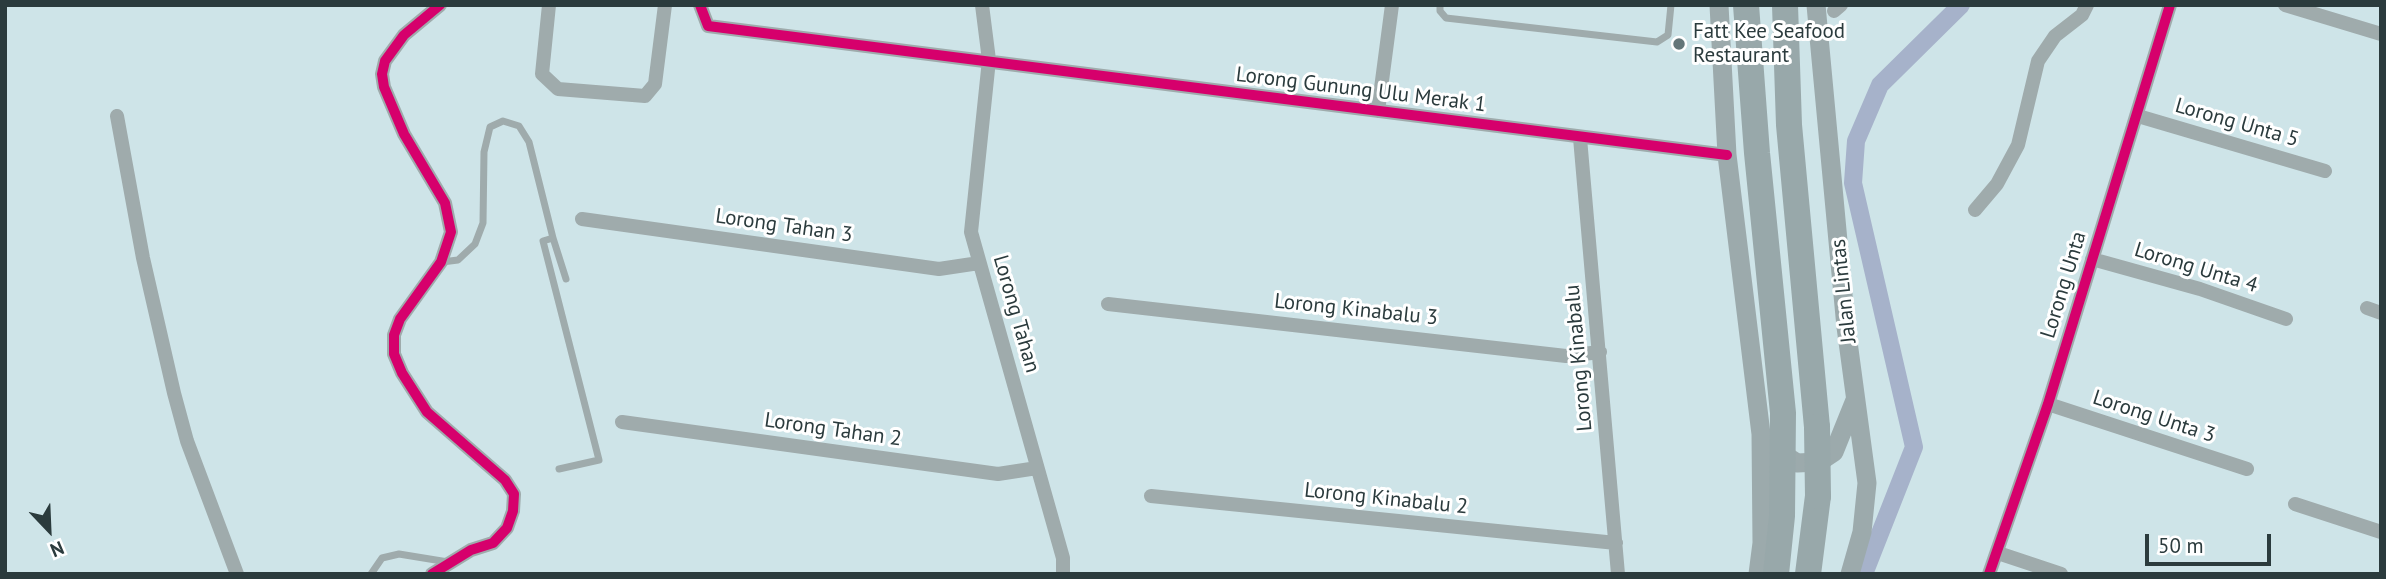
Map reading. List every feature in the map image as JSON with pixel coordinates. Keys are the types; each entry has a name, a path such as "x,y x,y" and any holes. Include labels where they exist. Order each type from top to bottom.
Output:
{"highway":[{"path":"1746,5 1757,153 1783,413 1783,516 1776,574"},
{"name":"Jalan Lintas","path":"1785,5 1789,125 1817,427 1818,496 1808,574"}],"main road":[{"path":"1719,5 1727,155 1761,434 1762,543 1758,574"},
{"name":"Jalan Lintas","path":"1830,7 1846,327 1867,483 1862,532 1850,574"},
{"path":"1754,388 1774,442 1783,454 1807,464 1819,462 1835,452 1857,395"}],"street":[{"path":"432,574 471,550 493,543 507,528 513,512 514,494 505,480 426,412 402,373 394,354 394,335 400,319 441,262 451,232 445,203 404,134 384,87 382,74 385,61 404,35 440,5"},
{"path":"549,5 542,74 558,89 645,96 656,84 665,5"},
{"name":"Lorong Gunung Ulu Merak 1","path":"700,5 708,26 1727,155"},
{"name":"Lorong Tahan","path":"982,5 989,60 970,220 979,263 1063,558 1063,574"},
{"path":"1378,111 1392,5"},
{"path":"1975,210 1997,184 2018,145 2038,61 2055,36 2082,15 2087,5"},
{"name":"Lorong Unta","path":"1989,574 2048,404 2170,5"},
{"path":"2285,5 2381,34"},
{"path":"117,116 143,258 174,393 187,441 237,574"},
{"name":"Lorong Unta 5","path":"2138,116 2325,171"},
{"name":"Lorong Kinabalu","path":"1580,138 1618,574"},
{"name":"Lorong Tahan 3","path":"582,219 939,269 979,263"},
{"name":"Lorong Unta 4","path":"2092,259 2200,289 2286,319"},
{"name":"Lorong Kinabalu 3","path":"1108,304 1566,356 1600,352"},
{"name":"Lorong Unta 3","path":"2048,404 2247,469"},
{"name":"Lorong Tahan 2","path":"622,422 998,474 1037,468"},
{"name":"Lorong Kinabalu 2","path":"1151,496 1616,543"},
{"path":"2295,504 2381,532"},
{"path":"1998,553 2061,574"}],"lane":[{"path":"1440,5 1440,11 1446,18 1657,42 1668,35 1671,5"},
{"path":"441,262 458,260 475,244 483,223 484,152 490,127 503,121 519,126 529,142 566,279"},
{"path":"553,238 542,241 599,460 559,469"},
{"path":"371,574 382,558 399,554 452,563"}],"waterway":[{"path":"1864,574 1914,447 1853,183 1856,141 1880,85 1961,5"}],"cycle path":[{"path":"432,574 471,550 493,543 507,528 513,511 514,494 505,480 427,412 402,373 394,354 394,335 400,319 441,262 451,232 445,203 404,134 384,87 382,74 385,61 404,35 440,5"},
{"path":"700,5 708,26 1727,155"},
{"path":"1989,574 2048,404 2170,5"}],"place":[{"name":"Fatt Kee Seafood Restaurant","path":"1679,44"}]}
